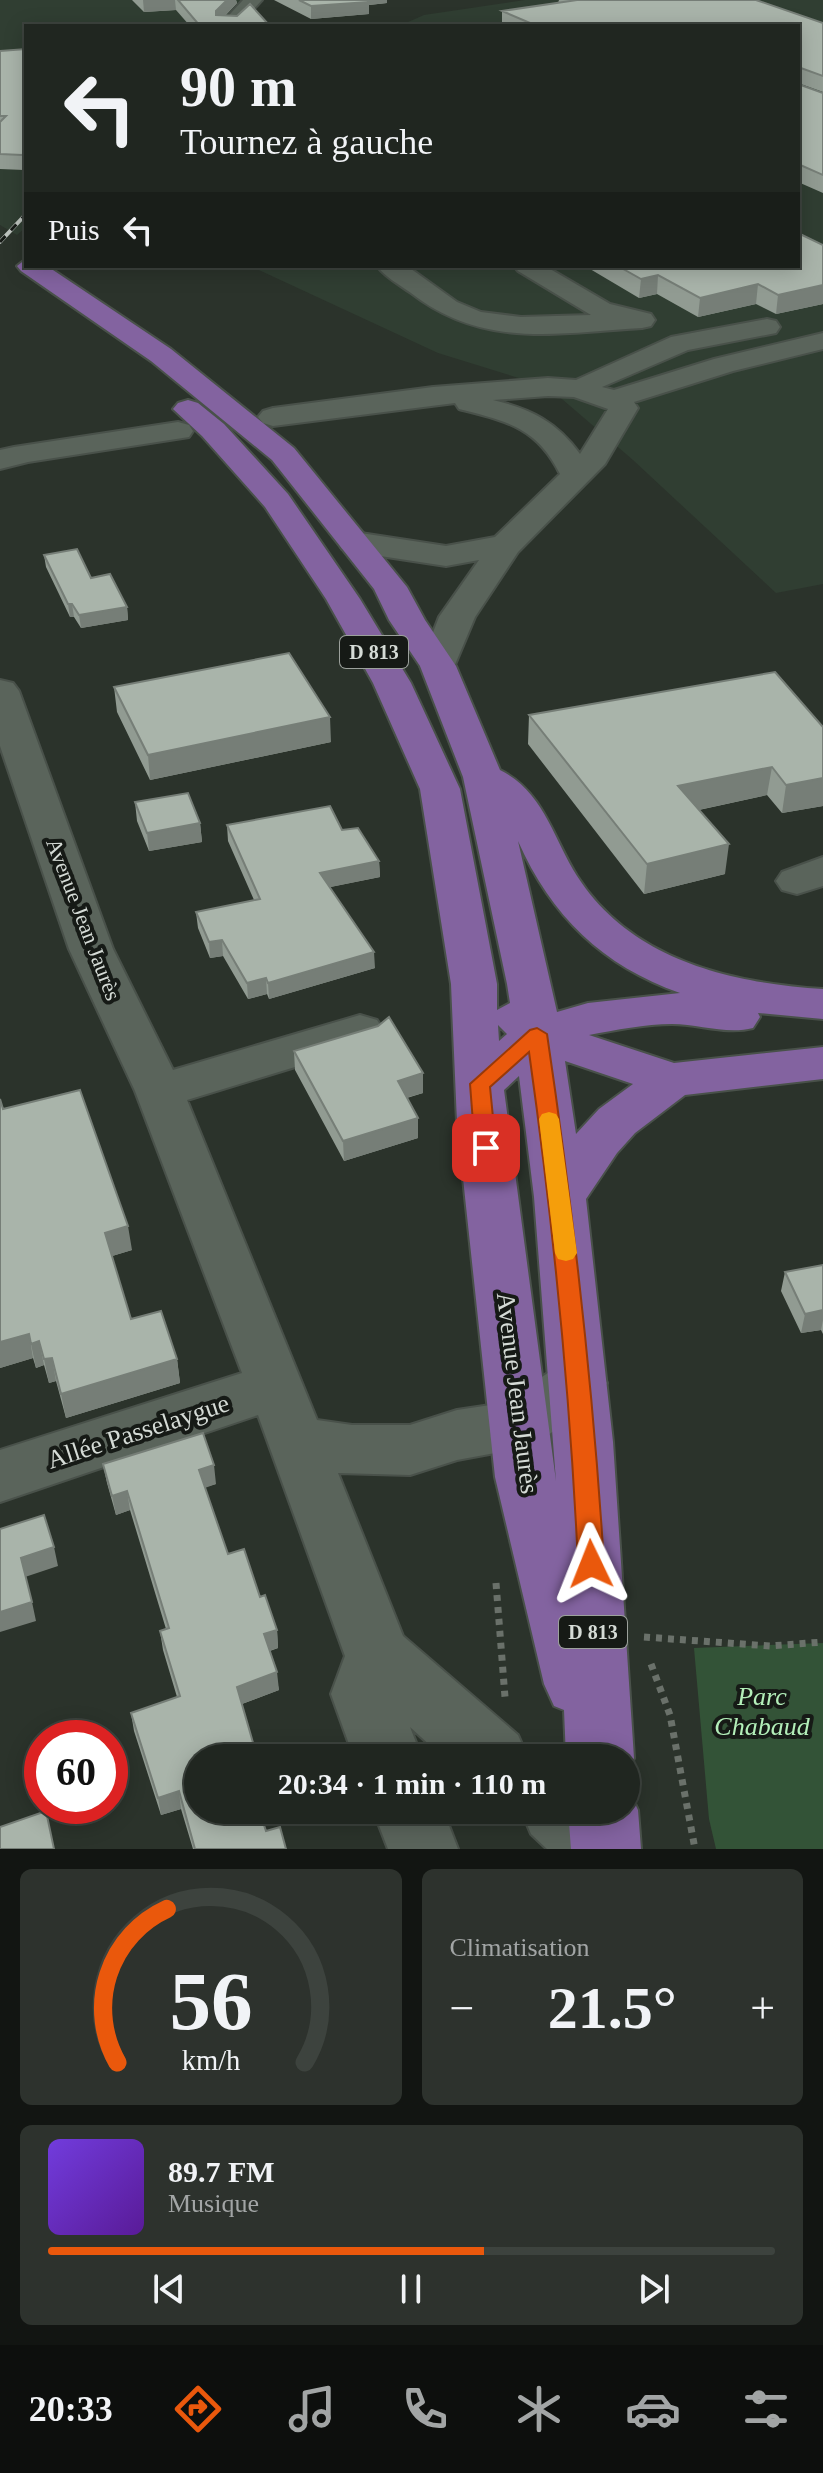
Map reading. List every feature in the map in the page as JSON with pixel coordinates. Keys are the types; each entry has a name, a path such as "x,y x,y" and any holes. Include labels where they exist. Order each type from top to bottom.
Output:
{"main road":[{"name":"D 813","path":"20,266 141,354 248,423 283,454 390,587 407,620 438,666 483,777 530,984 560,1197 588,1506 597,1744"},
{"name":"D 813","path":"141,354 277,501 343,599 392,683 440,789 474,1003"},
{"path":"483,777 500,783 513,796 534,827 558,879 596,925 634,957 683,978 731,992 792,1003 823,1004"},
{"path":"474,1003 537,1034 672,1080 823,1063"},
{"name":"Avenue Jean Jaurès","path":"474,1003 480,1084 525,1477 594,1744"},
{"path":"480,1084 537,1034 603,1016 669,1008 704,1010 746,1019 823,1020"},
{"path":"560,1197 608,1130 672,1080"},
{"path":"604,1824 606,1849"}],"street":[{"path":"230,24 253,0"},
{"path":"393,268 456,312 477,320 524,324 642,320"},
{"path":"530,268 601,310 642,320 730,369"},
{"path":"273,417 481,390 576,388 681,343 823,316"},
{"path":"576,388 618,404 823,341"},
{"path":"433,396 514,414 541,426 565,450 576,475"},
{"path":"438,666 457,617 506,545 594,458 618,404"},
{"path":"6,456 178,431"},
{"path":"354,542 446,556 506,545"},
{"name":"Avenue Jean Jaurès","path":"0,691 91,949 159,1091 250,1319 378,1656"},
{"path":"159,1091 360,1031"},
{"path":"285,1414 352,1450 410,1450 457,1435 517,1425 578,1383"},
{"name":"Allée Passelaygue","path":"0,1476 285,1414"},
{"path":"383,1744 364,1694 378,1656 478,1744"},
{"path":"413,1824 423,1849"},
{"path":"571,1824 599,1849"}],"path":[{"path":"695,1849 670,1715 641,1637 770,1646 823,1642"}],"shaded area":[{"path":"0,0 245,0 222,24 24,24 24,229 17,235 0,225"},
{"path":"525,0 823,0 823,584 776,593 633,460 548,387 438,353 254,268 800,268 800,24 404,24 424,15"}],"green space":[{"name":"Parc Chabaud","path":"823,1643 823,1849 716,1849 709,1819 694,1648"}],"building":[{"path":"178,0 227,0 216,15 237,16 250,4 268,24 198,24"},
{"path":"299,0 367,0 369,2 311,6"},
{"path":"577,0 756,0 823,23 823,76 800,68 800,24 532,24 502,11"},
{"path":"24,49 22,155 0,154 0,122 6,116 0,116 0,51"},
{"path":"800,85 823,93 823,175 800,165"},
{"path":"800,234 823,245 823,285 778,295 758,284 700,298 658,275 641,279 622,268 800,268"},
{"path":"77,549 91,578 110,574 127,607 79,615 72,604 68,604 44,555"},
{"path":"289,653 330,717 148,755 114,687"},
{"path":"775,672 823,727 823,778 786,785 772,767 678,786 729,844 647,864 529,715"},
{"path":"188,793 200,823 147,833 135,802"},
{"path":"330,806 342,830 358,828 379,861 320,873 374,952 268,983 266,978 247,983 222,940 209,942 196,912 260,899 227,825"},
{"path":"389,1017 423,1073 398,1081 418,1118 343,1141 294,1051 378,1026"},
{"path":"80,1090 128,1226 105,1233 131,1319 161,1311 177,1359 61,1394 52,1358 44,1359 39,1341 31,1344 29,1334 0,1342 0,1099 3,1109"},
{"path":"823,1265 823,1310 805,1314 785,1272"},
{"path":"203,1433 214,1465 199,1470 228,1554 244,1549 260,1597 265,1595 277,1630 264,1634 277,1672 237,1687 253,1744 184,1744 184,1809 179,1791 158,1798 131,1713 180,1696 160,1631 169,1628 127,1491 112,1496 103,1464"},
{"path":"44,1515 54,1547 21,1558 32,1602 0,1612 0,1529"},
{"path":"24,1819 24,1824 49,1824 54,1849 0,1849 0,1827"},
{"path":"188,1824 264,1824 266,1831 280,1827 286,1849 195,1849"}],"railway":[{"path":"0,242 24,216"}],"slow traffic":[{"path":"549,1119 566,1253"}],"route":[{"path":"486,1148 480,1084 537,1034 560,1197 584,1442 591,1564"}]}
